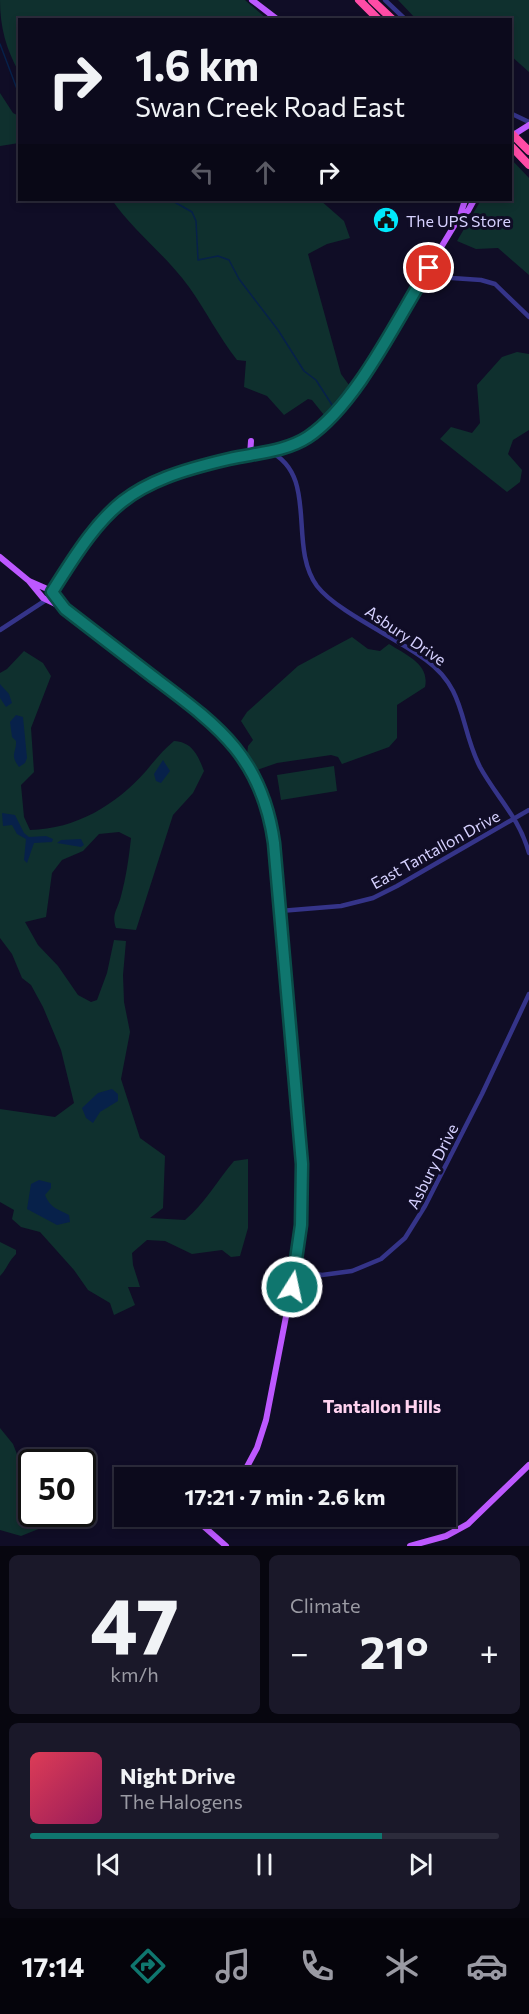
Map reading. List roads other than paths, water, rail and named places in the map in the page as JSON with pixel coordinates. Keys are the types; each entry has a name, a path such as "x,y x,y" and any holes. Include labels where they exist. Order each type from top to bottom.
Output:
{"highway":[{"path":"359,0 377,18"},
{"path":"372,0 391,18"},
{"path":"512,139 529,151"},
{"path":"512,140 529,165"}],"main road":[{"path":"252,0 275,18"},
{"path":"512,137 529,123"},
{"path":"46,594 103,519 130,494 172,474 300,442 338,412 351,395 429,268 460,216 465,201"},
{"path":"460,216 468,211 473,201"},
{"path":"250,454 253,449 251,441"},
{"path":"0,556 29,581 214,723 238,750 260,788 269,815 280,910 302,1164 301,1225 295,1270 264,1429 247,1467"},
{"path":"410,1546 446,1536 468,1524 529,1465"},
{"path":"204,1527 226,1546"}],"street":[{"path":"385,0 404,18"},
{"path":"512,114 529,123"},
{"path":"429,268 452,278 481,280 495,284 529,317"},
{"name":"Asbury Drive","path":"269,451 288,466 297,479 302,548 306,566 313,581 335,603 425,659 446,678 462,710 478,762 515,818 529,854"},
{"path":"0,630 46,594"},
{"name":"East Tantallon Drive","path":"280,910 341,906 372,898 529,810"},
{"name":"Asbury Drive","path":"295,1270 322,1275 352,1271 381,1259 405,1238 425,1206 473,1113 529,994"}],"water":[{"path":"0,684 9,694 12,703 6,707 0,698"},
{"path":"16,715 23,717 27,758 25,763 19,767 14,759 16,741 12,737 10,722"},
{"path":"163,760 170,771 161,783 156,781 154,774"},
{"path":"2,813 15,815 24,833 29,837 46,836 53,839 52,842 34,843 27,863 24,860 26,839 17,834 12,825 3,826"},
{"path":"81,839 84,845 81,847 57,843 61,840"},
{"path":"112,1089 118,1094 118,1101 100,1112 93,1123 86,1118 82,1108 98,1093"},
{"path":"39,1180 51,1183 51,1188 45,1195 55,1208 69,1215 70,1222 57,1225 27,1209 31,1184"}],"waterway":[{"path":"0,44 18,92"},
{"path":"173,201 192,212 196,221 198,260 218,256 229,260 239,279 278,330 304,371 316,380 334,408"}],"place":[{"name":"The UPS Store","path":"386,220"}],"district":[{"name":"Tantallon Hills","path":"382,1406"}]}
